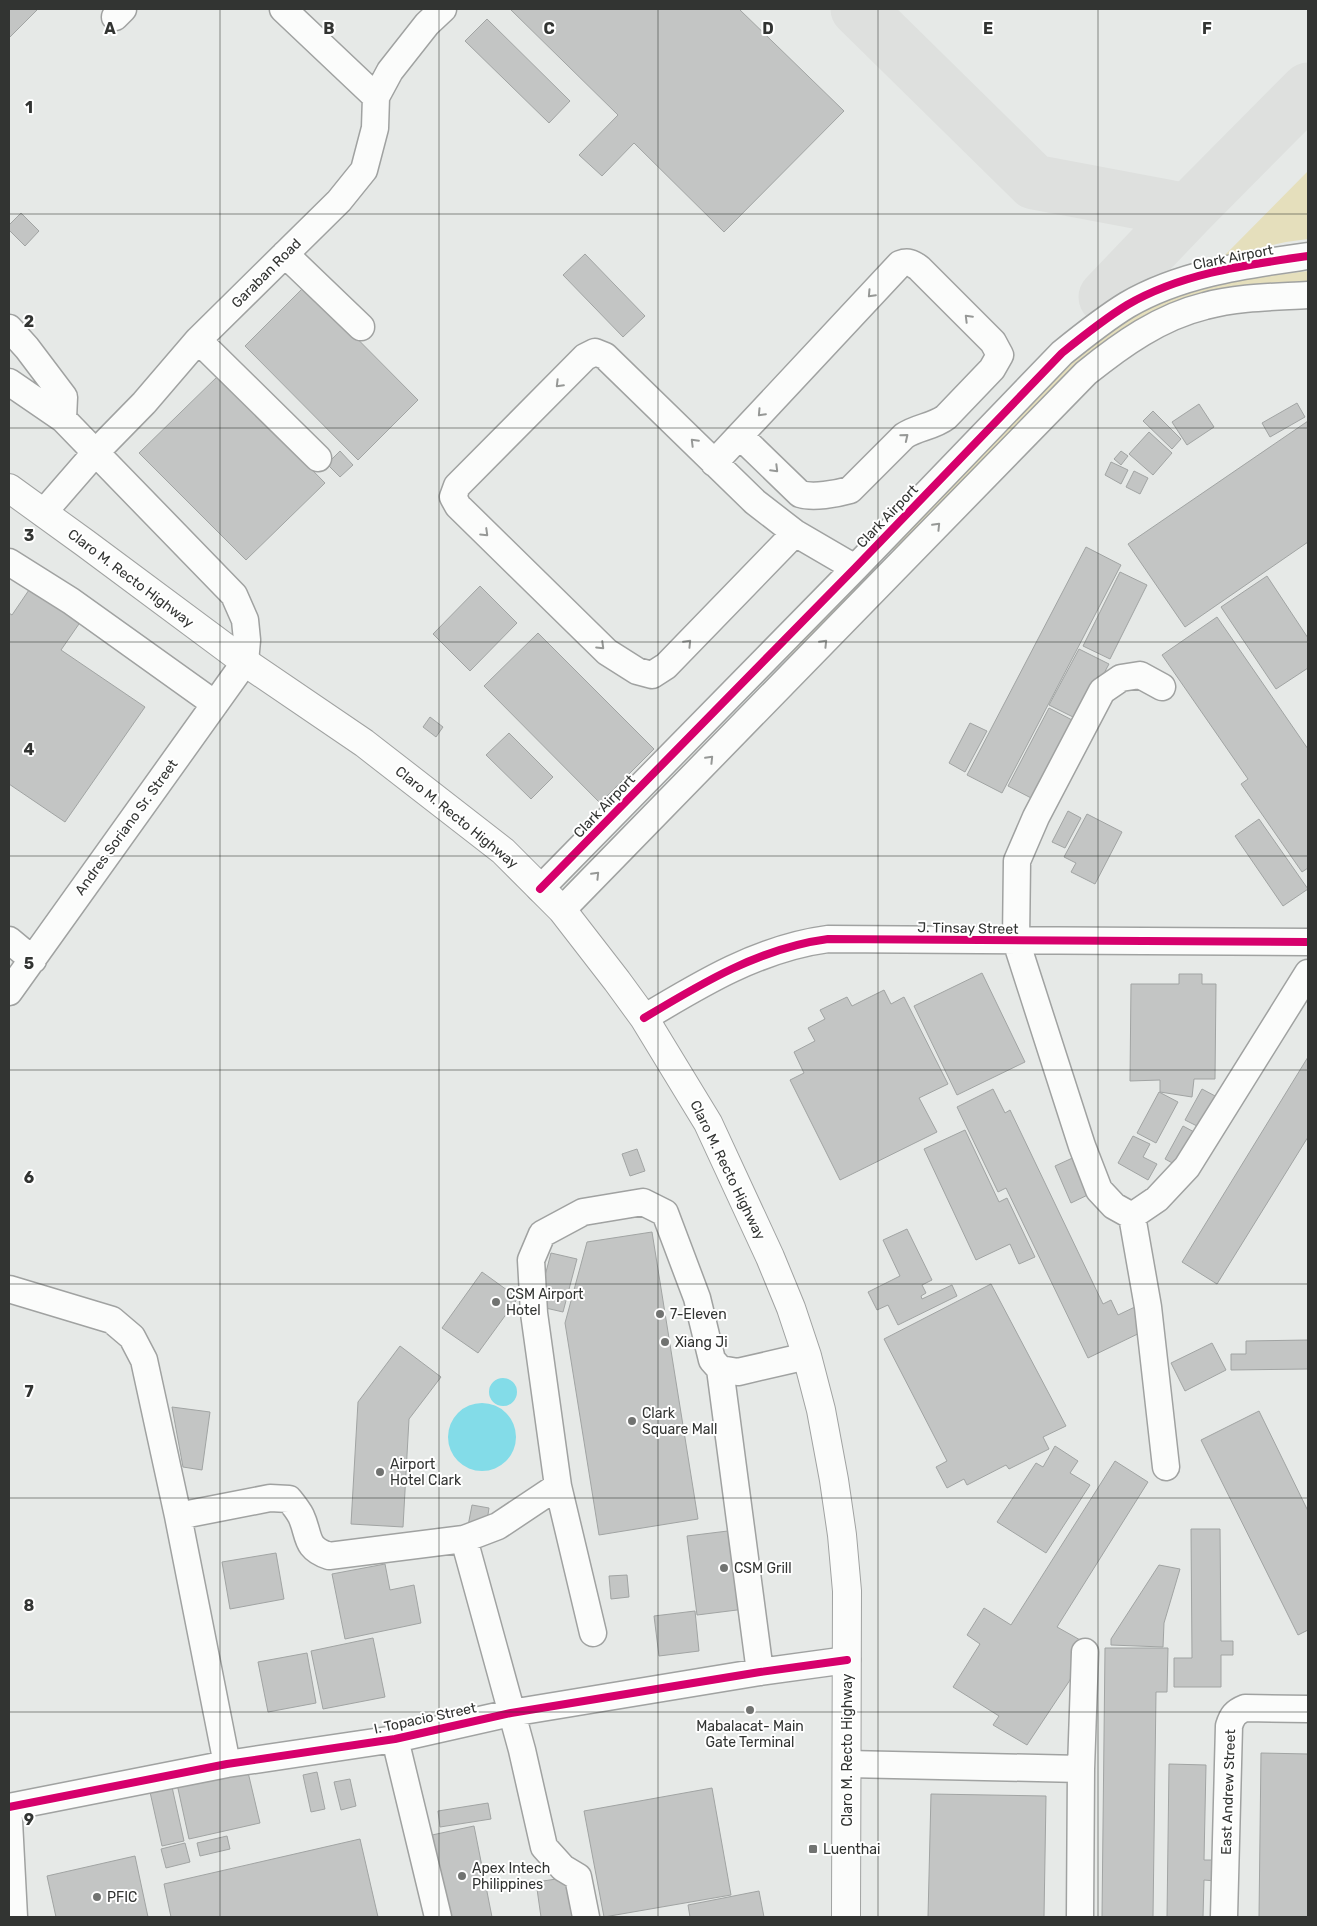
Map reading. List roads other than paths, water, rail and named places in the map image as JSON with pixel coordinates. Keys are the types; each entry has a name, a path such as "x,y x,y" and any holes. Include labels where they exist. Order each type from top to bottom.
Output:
{"main road":[{"name":"Claro M. Recto Highway","path":"9,488 245,662 364,743 504,851 562,910 644,1018 708,1123 770,1257 790,1308 796,1358 821,1410 842,1535 847,1592 846,1917"}],"street":[{"path":"283,9 376,97"},
{"name":"Garaban Road","path":"43,513 96,452 144,403 198,340 339,201 364,170 375,128 376,97 390,71 427,24 442,9"},
{"path":"285,254 361,327"},
{"name":"Clark Airport","path":"540,888 864,559 1034,379 1062,353 1097,325 1128,304 1163,288 1198,275 1308,256"},
{"path":"714,462 900,264 912,263 919,268 993,342 1000,355 992,369 946,417 939,422 904,436 850,490 806,496 800,494 740,436"},
{"path":"562,910 1086,373 1117,349 1149,329 1179,314 1206,305 1241,300 1308,295"},
{"path":"9,328 64,396 63,419"},
{"path":"198,340 318,458"},
{"path":"794,533 666,666 652,675 637,671 607,652 458,506 453,496 457,486 586,357 595,352 605,356 755,502 794,533 894,571"},
{"path":"9,382 63,419 234,595 245,620 247,640 245,662"},
{"path":"9,562 71,601 215,704"},
{"name":"Andres Soriano Sr. Street","path":"9,992 245,662"},
{"path":"1132,1216 1114,1206 1099,1190 1082,1146 1016,941 1017,861 1036,817 1102,691 1121,678 1140,675 1162,687"},
{"path":"9,940 33,960"},
{"name":"J. Tinsay Street","path":"644,1018 732,968 780,949 803,943 828,940 1308,942"},
{"path":"1132,1216 1157,1199 1187,1167 1308,974"},
{"path":"593,1633 558,1486 534,1313 531,1260 542,1234 583,1212 643,1202 665,1213 697,1298 712,1360 729,1370 796,1358"},
{"path":"1132,1216 1148,1307 1166,1466"},
{"path":"9,1289 112,1320 132,1337 144,1360 178,1516 227,1764"},
{"path":"729,1370 760,1672"},
{"path":"178,1516 270,1498 289,1499 301,1516 313,1549 329,1556 464,1539 498,1526 558,1486"},
{"path":"464,1539 522,1750 544,1847 563,1868 578,1877 586,1917"},
{"path":"1080,1917 1081,1769 1085,1652"},
{"name":"I. Topacio Street","path":"9,1807 227,1764 395,1739 511,1713 760,1672 847,1660"},
{"name":"East Andrew Street","path":"1224,1917 1229,1726 1232,1717 1237,1711 1245,1708 1308,1709"},
{"path":"395,1739 438,1917"},
{"path":"847,1764 1081,1769"},
{"path":"9,1821 14,1917"}],"water":[{"path":"503,1378 513,1382 517,1392 513,1402 503,1406 493,1402 489,1392 493,1382"},
{"path":"489,1403 501,1409 510,1418 516,1430 514,1450 506,1461 489,1471 475,1471 458,1461 450,1450 448,1430 458,1413 469,1405"}],"place":[{"name":"CSM Airport Hotel","path":"496,1302"},
{"name":"7-Eleven","path":"660,1314"},
{"name":"Xiang Ji","path":"665,1342"},
{"name":"Clark Square Mall","path":"632,1421"},
{"name":"Airport Hotel Clark","path":"380,1472"},
{"name":"CSM Grill","path":"724,1568"},
{"name":"Mabalacat- Main Gate Terminal","path":"750,1710"},
{"name":"Luenthai","path":"813,1849"},
{"name":"Apex Intech Philippines","path":"462,1876"},
{"name":"PFIC","path":"97,1897"}]}
